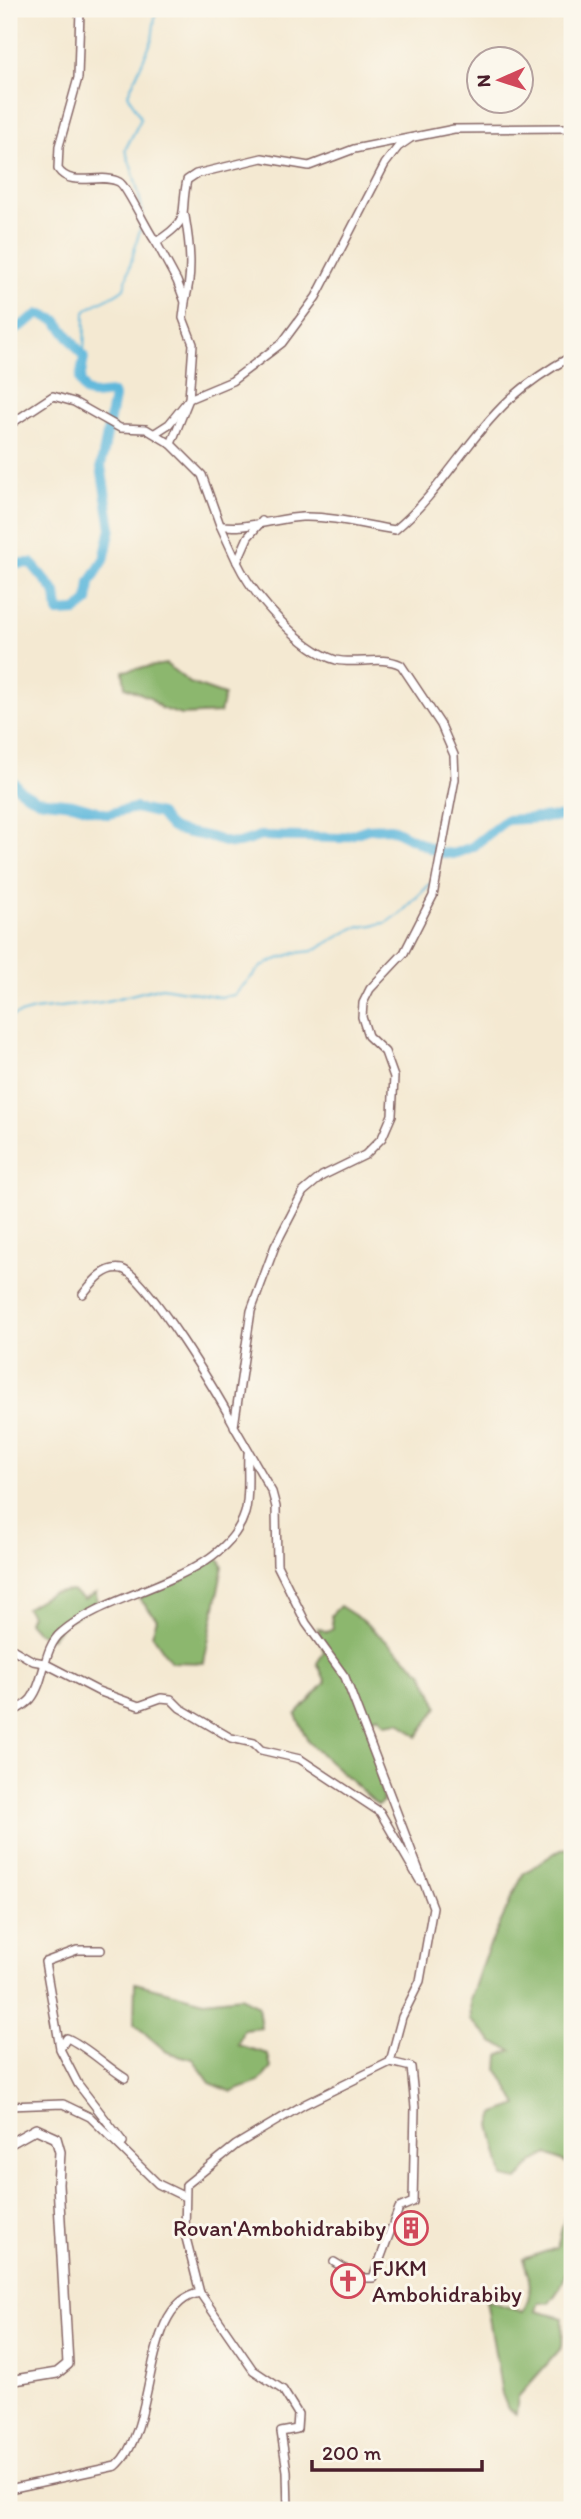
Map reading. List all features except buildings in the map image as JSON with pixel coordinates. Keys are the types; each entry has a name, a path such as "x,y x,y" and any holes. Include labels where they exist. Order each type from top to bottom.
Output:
{"main road":[{"path":"9,2144 36,2129 56,2138 60,2152 58,2196 68,2364 57,2373 9,2381"}],"street":[{"path":"79,9 78,78 59,146 58,169 66,177 113,180 122,184 142,223 156,242 185,302"},
{"path":"171,444 189,399 193,344 183,318 190,284 190,244 184,212 187,180 196,174 262,158 309,166 354,149 467,128 572,128"},
{"path":"155,433 169,424 189,399 232,381 282,343 316,297 385,164 398,147 415,136"},
{"path":"156,242 177,229 184,212"},
{"path":"220,525 232,529 262,521 324,518 395,530 421,509 509,400 545,371 572,356"},
{"path":"9,425 53,396 74,402 120,428 146,429 171,444 202,475 220,525 253,590 312,649 337,660 392,661 401,665 440,725 454,755 455,779 433,896 404,953 370,989 363,1003 362,1017 368,1036 385,1052 394,1077 392,1115 382,1138 365,1155 322,1176 303,1192 275,1246 251,1311 234,1426"},
{"path":"237,562 248,537 262,521"},
{"path":"83,1294 106,1272 120,1268 131,1274 176,1330 272,1492 276,1507 277,1565 306,1623 345,1677 394,1808 418,1861 427,1894"},
{"path":"9,1714 30,1699 39,1682 44,1663 60,1633 95,1611 167,1580 224,1548 246,1512 248,1454"},
{"path":"9,1647 33,1661 44,1663 98,1690 139,1706 161,1698 171,1699 213,1730 231,1738 254,1743 261,1751 300,1759 326,1773 380,1812 433,1907 420,1981 402,2017 390,2062"},
{"path":"101,1950 77,1950 59,1954 45,1962 60,2049 78,2084 123,2143 124,2150"},
{"path":"60,2049 67,2038 78,2043 84,2051 125,2078"},
{"path":"288,2510 287,2471 281,2432 297,2430 298,2414 283,2390 253,2370 200,2293 185,2234 183,2196 186,2185 236,2145 305,2104 390,2062 411,2067 415,2107 413,2202 399,2208 373,2278 360,2278 334,2262"},
{"path":"9,2106 63,2105 90,2117 158,2185 183,2196"},
{"path":"9,2489 116,2466 122,2460 132,2444 148,2396 157,2344 165,2322 183,2300 200,2293"}],"green space":[{"path":"166,664 190,683 224,695 220,713 181,715 161,708 149,697 125,687 123,671"},
{"path":"218,1558 223,1566 204,1663 171,1662 152,1634 157,1619 139,1598"},
{"path":"72,1591 84,1599 96,1593 97,1604 64,1623 51,1638 37,1632 28,1622 31,1615 26,1608 51,1593"},
{"path":"340,1606 362,1620 423,1673 438,1707 417,1737 400,1722 385,1724 379,1716 369,1720 383,1801 378,1805 308,1742 296,1715 326,1682 317,1663 324,1652 318,1628 327,1632 333,1629 331,1615"},
{"path":"572,1848 572,2173 567,2163 548,2154 533,2162 518,2180 503,2177 491,2125 495,2113 518,2105 498,2070 499,2056 512,2050 494,2043 471,2020 470,2000 484,1958 523,1874 561,1849"},
{"path":"135,1983 204,2001 241,1997 258,2006 261,2028 243,2030 238,2045 268,2054 271,2068 259,2082 232,2092 210,2083 193,2059 167,2052 134,2024"},
{"path":"572,2189 572,2265 567,2265 563,2281 553,2299 549,2303 539,2302 536,2311 563,2318 562,2347 518,2397 516,2414 508,2409 502,2394 486,2300 523,2312 530,2286 523,2259 557,2248"}],"waterway":[{"path":"143,213 125,150 141,119 128,94 152,40 156,9"},
{"path":"84,357 85,312 124,288 142,222"},
{"path":"9,334 39,314 56,320 84,357 80,380 85,391 92,395 113,393 114,397 101,466 111,528 104,560 90,582 88,601 76,611 58,612 56,593 31,563 9,564"},
{"path":"9,777 20,790 37,800 73,804 107,814 135,808 160,814 168,825 177,830 229,843 240,843 260,836 341,838 368,829 390,828 438,852 453,854 472,847 506,820 572,816"},
{"path":"9,1017 34,1010 103,1002 162,987 221,997 234,995 261,967 270,962 295,953 313,951 354,928 385,923 399,915 432,882"}],"place":[{"name":"Rovan'Ambohidrabiby","path":"411,2228"},
{"name":"FJKM Ambohidrabiby","path":"348,2281"}]}
